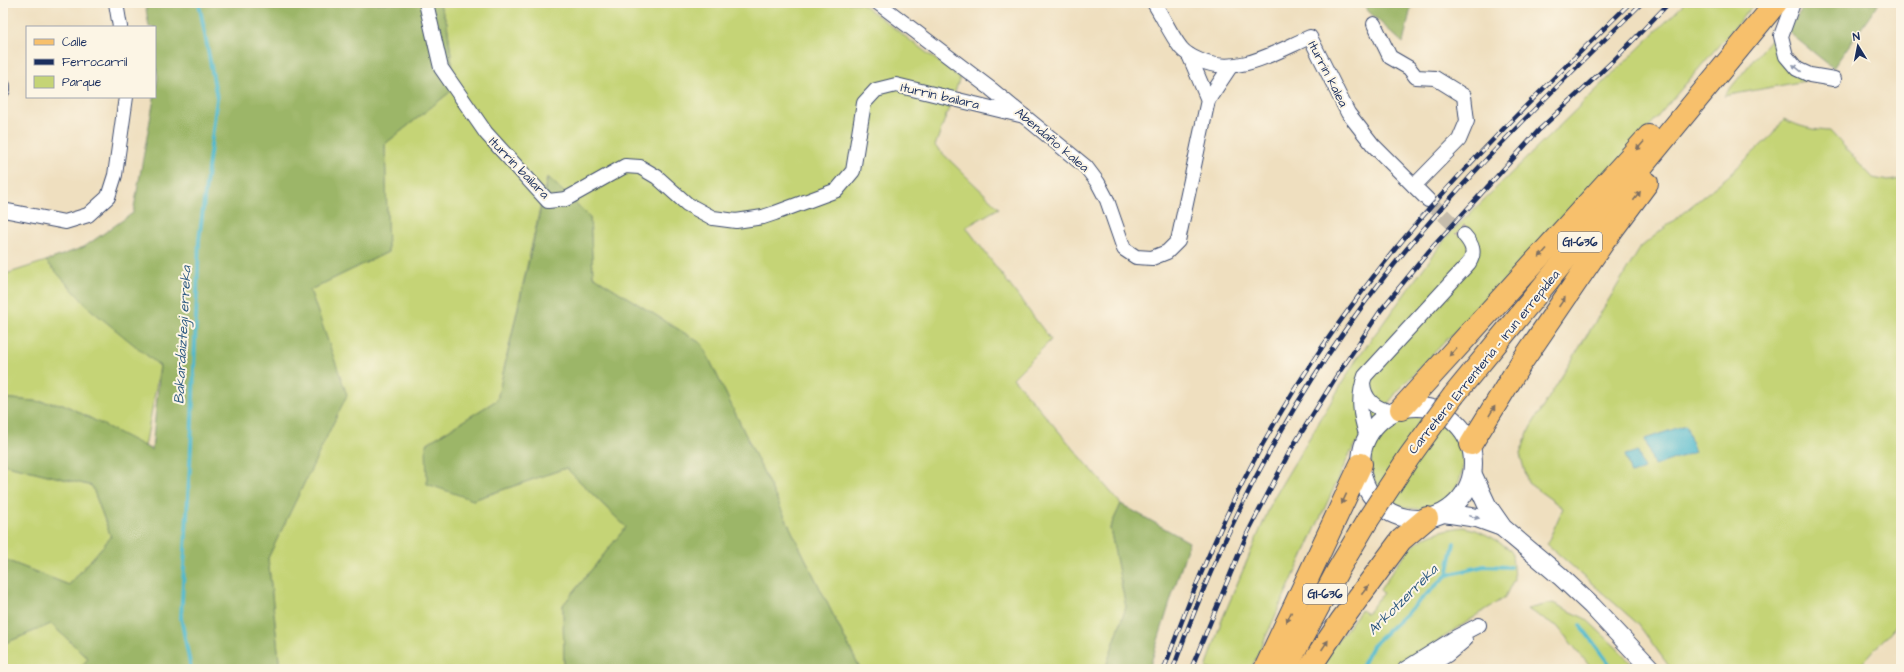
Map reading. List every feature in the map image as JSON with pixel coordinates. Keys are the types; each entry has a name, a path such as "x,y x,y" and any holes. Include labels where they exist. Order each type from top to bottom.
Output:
{"main road":[{"name":"Carretera Errenteria – Irun errepidea","path":"1285,669 1338,570 1408,457 1454,395 1776,3"},
{"path":"1397,410 1711,67 1737,51"},
{"path":"1471,444 1521,363 1604,242 1704,106 1706,89"},
{"path":"1265,669 1361,464"},
{"path":"1309,669 1341,621 1401,540 1435,516"}],"street":[{"path":"116,3 120,26"},
{"name":"Iturrin bailara","path":"426,3 441,68 486,133 548,201 566,199 625,166 640,167 657,176 687,204 713,218 736,221 763,217 836,190 853,171 864,103 876,90 896,85 1024,116"},
{"name":"Abendaño kalea","path":"878,3 1024,116 1086,167 1098,183 1107,200 1124,249 1136,257 1152,258 1167,252 1178,241 1208,100"},
{"name":"Iturrin kalea","path":"1154,3 1181,47 1189,55 1210,65 1230,67 1259,60 1310,37 1348,113 1373,145 1428,200"},
{"path":"1793,3 1781,36 1786,56 1797,69 1810,75 1834,79"},
{"path":"1374,24 1390,57 1409,68 1416,77 1435,78 1464,96 1468,121 1459,140 1414,186"},
{"path":"1189,55 1208,100"},
{"path":"1208,100 1230,67"},
{"path":"3,210 65,222 88,215 93,211 108,197 116,175 126,98"},
{"path":"1367,437 1360,415 1359,404 1362,383 1365,376 1471,259 1472,244 1464,235"},
{"path":"1362,383 1365,394 1371,403 1377,408 1397,410 1417,406 1442,412 1461,427 1471,444 1474,459 1473,475 1463,497 1435,516"},
{"path":"1397,410 1374,427 1367,437 1362,450 1361,464 1363,479 1369,493 1383,508 1401,517 1411,519 1435,516 1477,518 1503,528"},
{"path":"1473,475 1486,505 1503,528 1560,576 1592,606 1651,669"},
{"path":"1405,669 1450,641 1479,626 1447,655 1425,669"},
{"path":"1414,669 1429,661 1447,655"}],"green space":[{"path":"145,3 439,3 447,23 455,88 385,144 388,252 310,290 347,395 268,558 280,669 80,669 88,658 51,624 3,644 3,559 69,585 111,537 92,486 3,464 3,398 63,404 152,450 160,366 90,309 46,261 84,247 133,213 154,98 156,98 158,77 156,67 156,26 149,26"},
{"path":"439,3 861,3 960,78 935,146 999,208 966,227 1051,340 1013,378 1121,504 1110,528 1126,607 1105,669 860,669 702,344 593,276 590,217 547,177 497,400 426,444 473,500 566,468 626,527 563,605 564,669 280,669 268,558 346,396 310,290 388,252 385,144 455,88 447,23"},
{"path":"1365,3 1412,3 1403,43 1368,11"},
{"path":"1685,3 1755,3 1618,163 1400,388 1350,453 1251,669 1206,669 1221,622 1274,497 1356,360 1448,235"},
{"path":"1806,3 1879,3 1833,68 1787,31"},
{"path":"1776,32 1777,50 1782,62 1785,67 1805,81 1724,96"},
{"path":"1784,119 1806,128 1830,131 1873,178 1888,181 1901,179 1901,620 1857,669 1671,669 1638,624 1547,544 1563,508 1528,483 1520,454 1530,428 1641,247 1727,177 1772,135"},
{"path":"548,177 590,217 593,276 702,344 860,669 564,669 563,605 626,527 566,468 473,500 427,484 426,444 497,400"},
{"path":"46,261 91,309 160,366 145,447 63,404 3,398 3,275"},
{"path":"1417,417 1435,420 1450,430 1460,445 1463,463 1460,481 1450,496 1435,506 1417,509 1399,506 1384,496 1374,481 1371,463 1374,445 1384,430 1399,420"},
{"path":"3,464 92,486 111,537 69,585 3,559"},
{"path":"1121,504 1189,542 1149,669 1105,669 1126,607 1110,528"},
{"path":"1464,527 1487,535 1508,548 1512,553 1514,579 1505,597 1423,651 1401,669 1316,669 1361,610 1367,614 1383,593 1380,590 1397,565 1413,546 1422,539 1434,534"},
{"path":"1553,603 1586,619 1620,651 1636,669 1592,669 1557,626 1527,609"},
{"path":"51,624 88,658 80,669 3,669 3,644"}],"water":[{"path":"1686,425 1695,452 1654,466 1645,439"},
{"path":"1638,451 1644,469 1631,474 1625,455"}],"waterway":[{"name":"Bakardaiztegi erreka","path":"191,669 181,618 191,447 199,240 217,98 199,3"},
{"name":"Arkotzerreka","path":"1360,669 1372,646 1447,575 1454,543"},
{"path":"1447,575 1484,566 1510,567"},
{"path":"1580,625 1613,669"}],"tunnel":[{"path":"1428,200 1464,235"}],"railway":[{"path":"1164,669 1204,567 1238,492 1282,410 1317,354 1356,300 1423,215 1510,122 1630,3"},
{"path":"1173,669 1217,557 1243,503 1271,450 1333,347 1368,298 1405,251 1461,186 1550,93 1642,3"},
{"path":"1191,669 1247,534 1290,451 1336,377 1381,310 1429,251 1539,130 1614,60 1669,3"}]}
